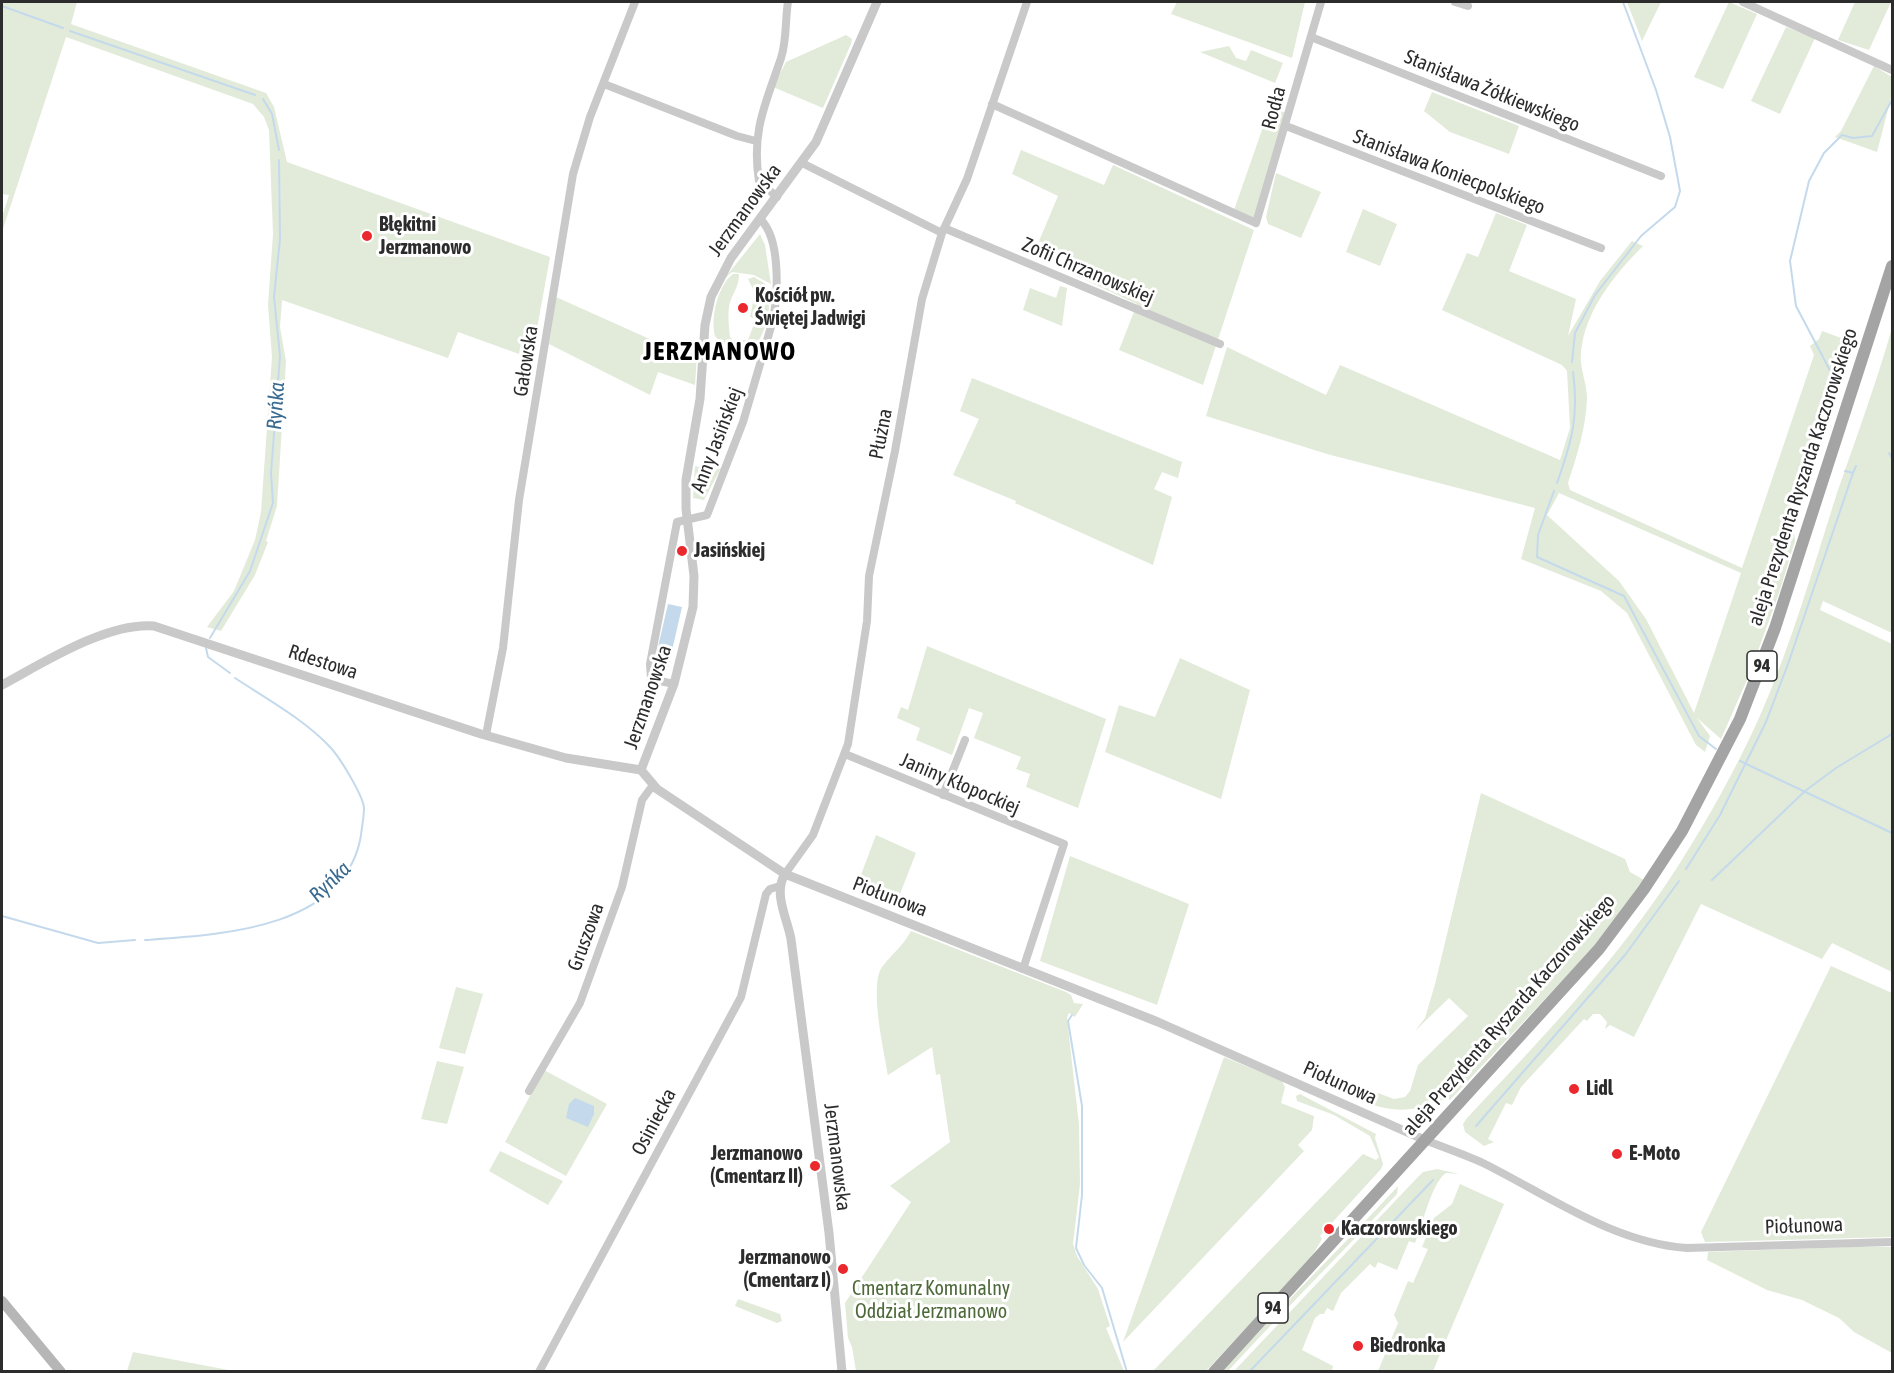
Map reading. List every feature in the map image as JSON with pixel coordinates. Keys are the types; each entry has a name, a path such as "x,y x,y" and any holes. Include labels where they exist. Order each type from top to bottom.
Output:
{"main road":[{"name":"aleja Prezydenta Ryszarda Kaczorowskiego","path":"1214,1371 1599,949 1644,889 1712,777 1740,719 1775,628 1893,266"},
{"path":"2,1301 61,1371"}],"street":[{"name":"Gałowska","path":"486,735 501,664 522,485 576,156 635,2"},
{"path":"777,197 759,181 756,141 762,107 782,57 788,2"},
{"name":"Jerzmanowska","path":"785,874 653,785 641,770 674,684 691,617 694,589 687,520 686,480 700,397 708,309 722,273 802,163 824,127 877,2"},
{"name":"Płużna","path":"785,874 813,835 845,754 867,621 869,576 895,452 922,299 943,230 966,178 1028,2"},
{"name":"Rodła","path":"992,104 1256,223 1321,2"},
{"path":"1455,2 1468,6"},
{"path":"1743,2 1893,70"},
{"name":"Stanisława Żółkiewskiego","path":"1311,38 1661,176"},
{"path":"604,84 737,136 756,141"},
{"name":"Stanisława Koniecpolskiego","path":"1286,126 1601,248"},
{"name":"Zofii Chrzanowskiej","path":"802,163 943,230 1220,344"},
{"name":"Anny Jasińskiej","path":"687,520 706,515 724,475 754,390 773,320 776,303 775,263 767,229 760,219"},
{"path":"642,725 651,679 650,664 677,522 687,520"},
{"name":"Rdestowa","path":"2,685 103,636 141,625 154,626 486,735 566,758 641,770"},
{"path":"651,679 674,684"},
{"path":"943,795 965,740"},
{"name":"Janiny Kłopockiej","path":"845,754 1064,844 1023,969"},
{"name":"Gruszowa","path":"529,1091 580,1003 622,887 642,800 653,785"},
{"path":"780,886 785,874"},
{"name":"Piołunowa","path":"785,874 1225,1050 1425,1140 1483,1163 1615,1230 1664,1246 1687,1248 1893,1242"},
{"name":"Jerzmanowska","path":"780,886 791,939 799,997 829,1233 842,1371"},
{"name":"Osiniecka","path":"539,1371 741,997 766,894 770,889 780,886"}],"green space":[{"path":"2,2 77,2 71,24 266,93 274,107 287,162 550,257 534,345 521,343 519,354 458,332 448,358 282,300 280,327 286,361 277,506 266,541 268,542 255,575 221,631 207,627 234,591 255,540 261,512 272,357 268,305 273,234 269,130 264,117 253,104 66,37 2,232 2,217 9,195 2,194"},
{"path":"1177,2 1305,2 1292,58 1171,14"},
{"path":"1627,2 1661,2 1642,41"},
{"path":"1729,2 1757,14 1723,89 1694,77"},
{"path":"1855,2 1891,2 1869,50 1838,40"},
{"path":"1786,27 1815,38 1780,114 1751,101"},
{"path":"846,35 852,39 851,44 823,108 773,87 786,62"},
{"path":"1229,46 1236,58 1246,61 1251,50 1283,63 1275,83 1200,52"},
{"path":"1874,66 1892,77 1892,94 1877,152 1835,137 1841,131"},
{"path":"1432,92 1519,126 1509,154 1450,132 1424,111"},
{"path":"1270,107 1286,113 1255,220 1234,210"},
{"path":"1021,150 1104,185 1113,165 1254,230 1203,385 1119,350 1137,304 1066,271 1071,255 1039,241 1058,196 1012,174"},
{"path":"1276,173 1321,192 1301,238 1268,224 1266,217"},
{"path":"1363,209 1397,224 1380,266 1346,252"},
{"path":"1496,213 1527,225 1509,271 1576,299 1568,336 1600,281 1632,241 1643,246 1612,281 1588,322 1581,352 1587,392 1585,420 1568,483 1570,490 1742,568 1814,355 1810,346 1819,339 1822,331 1852,342 1793,522 1795,541 1780,590 1750,673 1721,739 1697,718 1710,736 1705,752 1696,745 1627,613 1601,591 1521,559 1535,508 1327,454 1206,416 1227,347 1326,395 1340,365 1560,460 1570,428 1567,371 1562,365 1442,310 1467,253 1478,257","holes":["1559,493 1741,573 1694,713 1646,619 1619,581 1547,515"]},
{"path":"760,234 765,245 771,284 754,275 732,272 724,279"},
{"path":"733,274 739,274 730,302 728,320 730,337 733,340 748,340 756,319 750,317 755,293 748,279 754,277 767,285 768,317 755,347 733,347 723,343 715,336 716,302 723,286"},
{"path":"1060,286 1067,288 1062,326 1023,310 1030,288 1056,298"},
{"path":"556,297 663,345 697,355 695,385 658,372 650,395 549,344"},
{"path":"1892,328 1892,633 1823,601 1820,610 1892,644 1892,972 1832,943 1822,959 1701,904 1634,1037 1610,1025 1605,1029 1607,1022 1600,1014 1593,1014 1587,1021 1584,1019 1521,1087 1512,1105 1506,1103 1488,1139 1494,1142 1484,1146 1465,1132 1463,1124 1578,997 1631,934 1689,848 1741,756 1771,691 1791,635"},
{"path":"972,378 1182,462 1178,478 1162,472 1154,489 1172,497 1153,565 1015,503 1016,501 953,475 979,419 960,411"},
{"path":"695,466 702,468 703,474 713,475 718,467 721,468 704,500 693,498"},
{"path":"927,646 1106,719 1078,808 1026,787 1030,774 1016,769 1021,757 974,738 983,713 969,708 952,755 916,740 920,728 897,718 901,707 908,710"},
{"path":"1180,658 1250,690 1221,799 1105,752 1119,705 1155,717"},
{"path":"1481,793 1625,859 1630,872 1644,880 1591,950 1450,1100 1447,1098 1418,1108 1400,1110 1370,1104 1371,1098 1378,1093 1394,1099 1405,1097 1410,1091 1418,1065 1468,1016 1449,998 1415,1031 1425,1018 1435,984"},
{"path":"876,835 916,853 896,904 856,888"},
{"path":"1070,856 1189,904 1157,1005 1040,961"},
{"name":"Cmentarz Komunalny Oddział Jerzmanowo","path":"911,931 1066,992 1071,995 1074,1003 1083,1004 1075,1017 1069,1013 1067,1018 1079,1125 1080,1184 1073,1244 1077,1256 1098,1289 1110,1326 1106,1328 1124,1371 856,1371 848,1338 845,1303 911,1202 890,1186 950,1142 940,1074 936,1075 932,1047 888,1075 877,1003 878,976 882,967"},
{"path":"1831,966 1892,993 1892,1237 1705,1242 1701,1232"},
{"path":"456,987 483,994 465,1054 439,1048"},
{"path":"1224,1057 1282,1081 1285,1087 1281,1103 1314,1116 1312,1130 1298,1145 1304,1151 1123,1342"},
{"path":"437,1061 464,1067 447,1124 421,1119"},
{"path":"544,1070 607,1104 566,1176 505,1142"},
{"path":"1300,1094 1376,1134 1375,1138 1383,1164 1381,1169 1320,1236 1322,1239 1311,1258 1206,1371 1152,1372 1363,1154 1376,1160 1379,1157 1370,1136 1334,1115 1297,1101 1296,1096"},
{"path":"500,1151 563,1181 548,1205 489,1171"},
{"path":"1437,1169 1459,1174 1446,1173 1436,1185 1415,1243 1409,1241 1397,1270 1378,1262 1375,1268 1370,1264 1341,1293 1333,1311 1327,1308 1324,1314 1315,1318 1302,1350 1333,1366 1332,1370 1335,1371 1234,1371 1423,1172"},
{"path":"1460,1184 1504,1204 1433,1371 1378,1371 1398,1323 1394,1315 1408,1281 1413,1283 1428,1249 1422,1247 1434,1218 1452,1204"},
{"path":"1398,1186 1397,1194 1228,1371 1221,1372 1354,1233"},
{"path":"1892,1247 1892,1353 1854,1332 1839,1318 1802,1300 1767,1290 1707,1260 1708,1252"},
{"path":"738,1299 780,1314 782,1321 777,1323 735,1306"},
{"path":"133,1352 234,1371 127,1371"}],"water":[{"path":"668,604 682,607 668,668 654,664"},
{"path":"575,1098 594,1106 594,1114 588,1127 566,1118 569,1104"}],"waterway":[{"path":"1572,362 1575,333 1595,295 1641,236 1675,207 1680,191 1670,137 1656,90 1623,2"},
{"name":"Ryńka","path":"2,6 63,28"},
{"name":"Ryńka","path":"70,31 255,95"},
{"name":"Ryńka","path":"263,99 272,114 279,150"},
{"path":"1814,460 1810,457 1811,451 1834,378 1796,306 1790,261 1809,181 1824,153 1842,135 1853,138 1872,136 1892,100"},
{"name":"Ryńka","path":"210,638 250,571 273,503 271,473 280,356 274,297 280,239 279,160"},
{"path":"1557,483 1567,454 1575,415 1573,372"},
{"path":"1889,453 1892,458"},
{"path":"1845,471 1853,473 1856,466"},
{"path":"1686,869 1720,815 1766,722 1853,473"},
{"path":"1554,491 1538,535 1537,557 1624,596 1699,736 1716,749"},
{"name":"Ryńka","path":"206,648 208,657 230,673"},
{"name":"Ryńka","path":"145,940 208,935 242,929 276,921 306,908 331,890 350,866 361,835 363,802 345,768 331,748 310,728 235,678"},
{"path":"1712,880 1805,791 1836,768 1892,734"},
{"path":"1740,761 1892,833"},
{"path":"1476,1126 1625,955 1679,881"},
{"name":"Ryńka","path":"2,916 98,943 135,940"},
{"path":"1072,1015 1068,1021 1082,1106 1082,1195 1076,1248 1084,1265 1102,1288 1127,1372"},
{"path":"1249,1372 1433,1180"}],"place":[{"name":"Błękitni Jerzmanowo","path":"367,236"},
{"name":"Kościół pw. Świętej Jadwigi","path":"743,308"},
{"name":"Jasińskiej","path":"682,551"},
{"name":"Lidl","path":"1574,1089"},
{"name":"E-Moto","path":"1617,1154"},
{"name":"Jerzmanowo (Cmentarz II)","path":"815,1166"},
{"name":"Kaczorowskiego","path":"1329,1229"},
{"name":"Jerzmanowo (Cmentarz I)","path":"843,1269"},
{"name":"Biedronka","path":"1358,1346"}],"district":[{"name":"JERZMANOWO","path":"720,352"}]}
